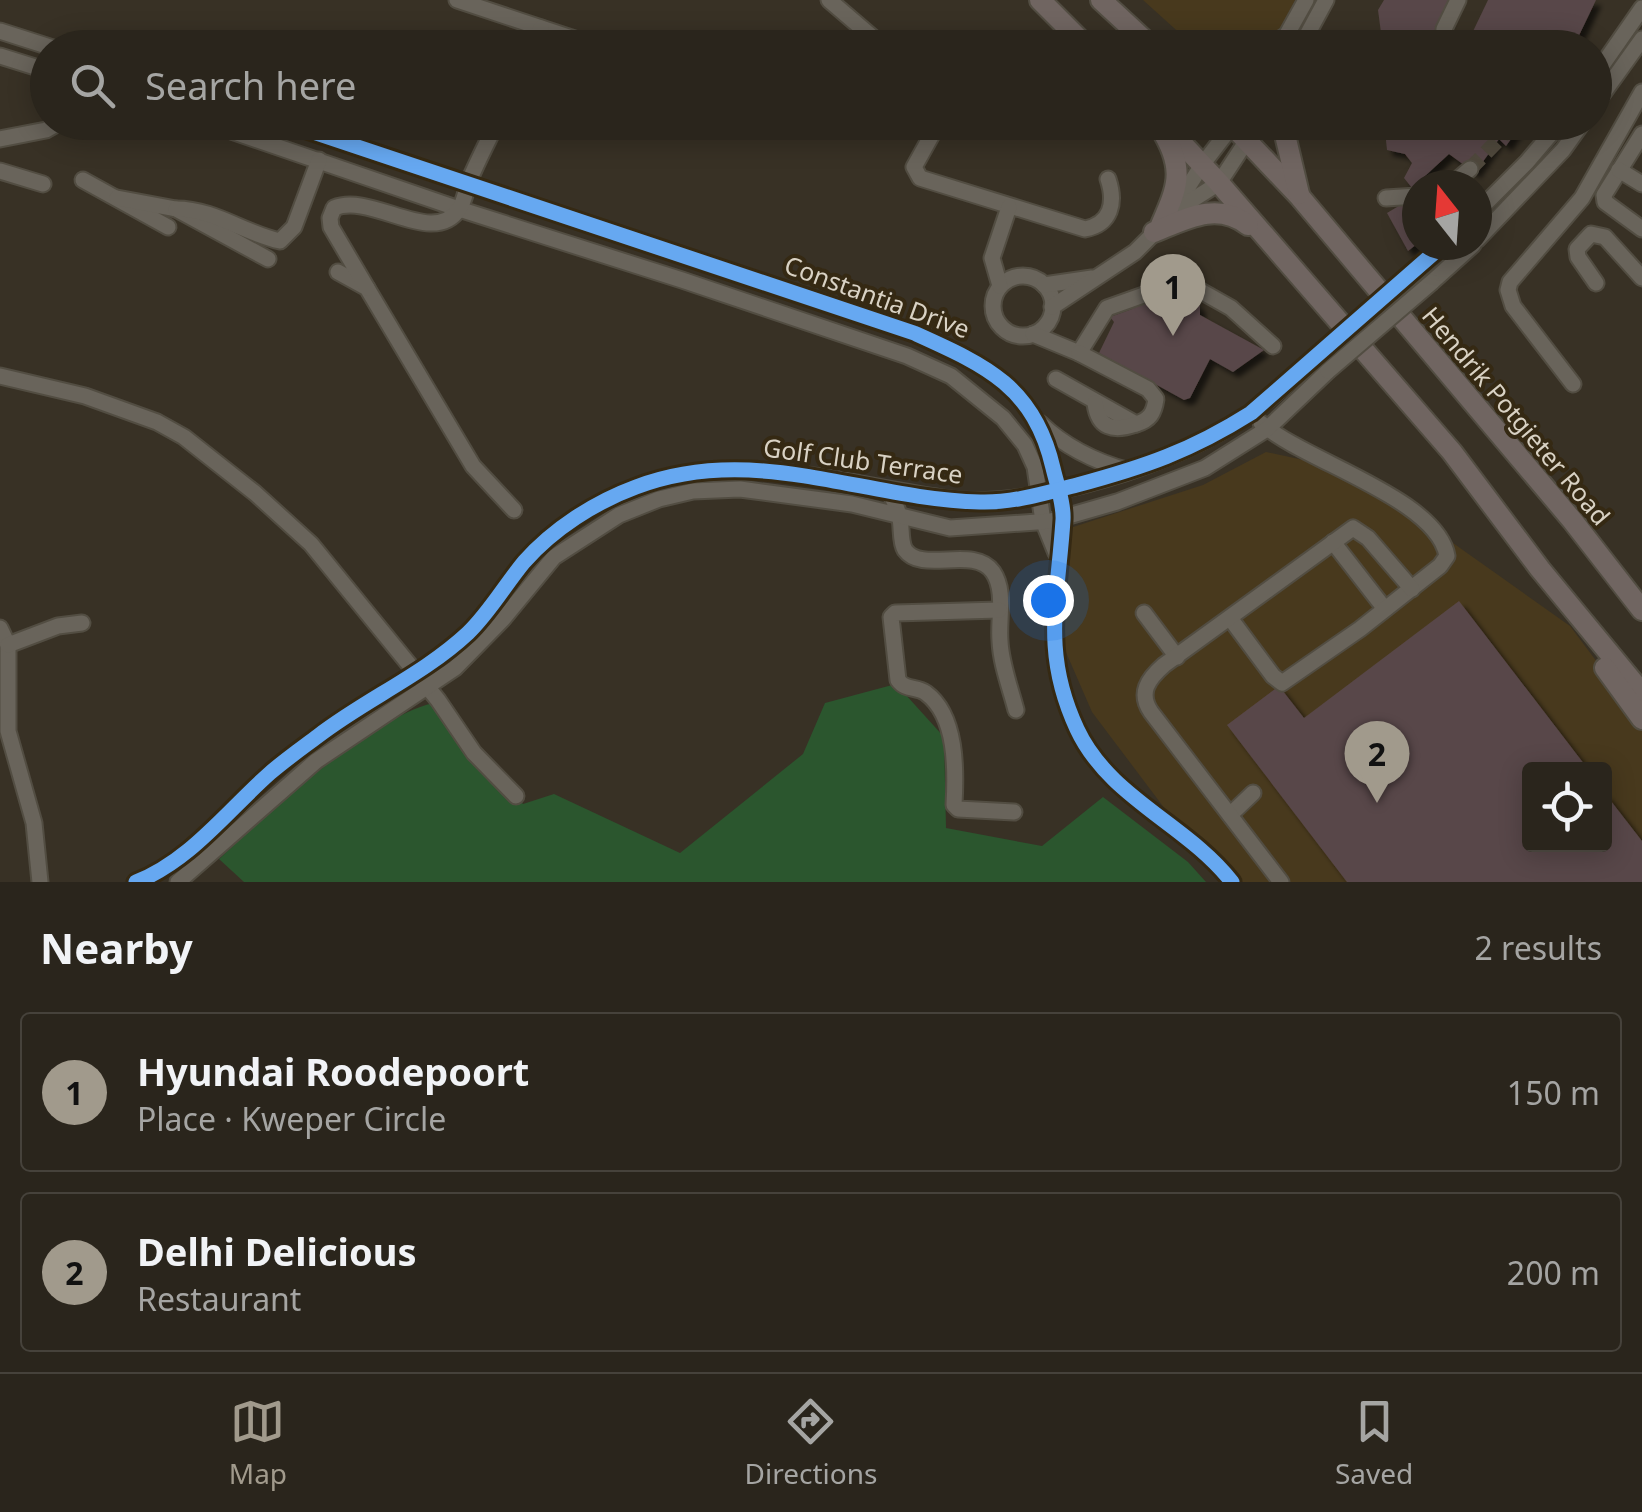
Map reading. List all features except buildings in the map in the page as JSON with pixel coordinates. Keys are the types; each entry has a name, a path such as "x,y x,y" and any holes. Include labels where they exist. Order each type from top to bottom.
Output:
{"main road":[{"path":"1040,0 1070,30"},
{"path":"1100,0 1133,30"},
{"path":"1162,223 1176,191 1178,165 1168,140"},
{"path":"1178,140 1219,182 1452,452 1540,569 1642,693"},
{"name":"Hendrik Potgieter Road","path":"1252,140 1572,520 1642,610"},
{"path":"1286,140 1300,197"},
{"path":"1162,223 1213,211 1237,216 1265,239"},
{"path":"1572,520 1642,596"},
{"path":"1540,569 1642,719"}],"street":[{"path":"457,0 492,6 547,30"},
{"path":"829,0 864,30"},
{"path":"1292,30 1306,0"},
{"path":"1299,30 1326,0"},
{"path":"1444,30 1458,0"},
{"path":"1631,25 1634,0"},
{"path":"1612,52 1642,8"},
{"path":"0,31 30,41"},
{"path":"1612,81 1642,39"},
{"path":"0,56 30,65"},
{"path":"1573,384 1512,306 1508,290 1510,282 1582,198 1642,92"},
{"path":"0,139 30,133"},
{"name":"Constantia Drive","path":"259,140 459,210 907,356 952,376 1014,429 1036,467 1043,522 1057,556"},
{"name":"Constantia Drive","path":"337,140 914,333 960,353 999,378 1038,420 1058,490 1063,517 1053,632 1056,667 1078,730 1088,749 1134,799 1206,854 1232,882"},
{"path":"488,140 459,210 440,223 414,222 352,203 334,208 330,218 366,288 473,466 514,510"},
{"path":"929,140 914,167 917,174 1075,227 1092,228 1108,217 1112,201 1108,179"},
{"path":"1033,334 1050,314 1135,252 1162,223 1202,165 1228,140"},
{"path":"1162,223 1219,182 1236,140"},
{"path":"1492,197 1546,140"},
{"name":"Golf Club Terrace","path":"1492,225 1570,140"},
{"path":"1640,141 1604,195 1604,202 1642,229"},
{"path":"117,198 207,212 264,238 280,241 294,227 319,160"},
{"path":"1619,170 1642,184"},
{"path":"0,171 44,184"},
{"path":"83,180 168,227"},
{"path":"1386,198 1402,197"},
{"path":"1000,286 992,258 1009,207"},
{"path":"176,209 268,259"},
{"path":"1559,226 1580,243"},
{"path":"1596,283 1578,257 1580,243 1591,234 1605,237 1642,278"},
{"path":"998,246 999,257 1017,276 1036,279 1050,292 1050,314 1060,342"},
{"path":"664,248 671,276 702,261"},
{"name":"Golf Club Terrace","path":"136,882 175,862 272,771 323,732 440,657 470,631 527,560 557,532 587,511 635,487 691,472 732,468 772,470 923,495 994,502 1041,495 1129,470 1192,448 1251,414 1428,260"},
{"name":"Golf Club Terrace","path":"178,882 316,761 477,648 554,557 598,525 659,499 693,491 740,488 852,504 950,528 1043,522 1063,517 1175,482 1236,450 1267,429 1456,260"},
{"path":"338,272 366,288"},
{"path":"1017,276 1000,286 992,304 998,323 1014,334 1033,334 1060,342 1148,389 1156,399 1154,412 1145,421 1114,429 1097,417 1095,403 1056,379"},
{"path":"1044,285 1096,278"},
{"path":"1080,354 1107,308 1182,281 1231,308 1273,346"},
{"path":"0,376 130,410 157,422 196,446 285,518 311,544 474,753 516,796"},
{"path":"1230,618 1282,683 1412,589 1447,556 1443,543 1426,522 1350,472 1312,456 1267,429 1251,414"},
{"path":"1038,420 1079,451 1129,470"},
{"path":"889,490 900,517 903,546 911,555 976,560 987,565 1000,586 1002,654 1016,710"},
{"path":"900,517 923,495"},
{"path":"1281,882 1146,705 1147,682 1353,528 1412,589"},
{"path":"1334,542 1386,609"},
{"path":"999,610 895,613 892,617 898,680 902,686 926,692 946,718 954,805 1014,812"},
{"path":"1144,613 1176,657"},
{"path":"8,645 58,626 82,623"},
{"path":"0,628 8,645 8,731 34,823 40,882"},
{"path":"1230,815 1253,793"}],"shaded area":[{"path":"1143,0 1295,0 1280,30 1176,30"},
{"path":"1266,452 1350,470 1570,626 1642,722 1642,882 1220,882 1092,712 1055,627 1070,528 1203,485"}],"green space":[{"path":"896,684 944,737 946,828 1042,846 1103,797 1188,862 1206,882 244,882 219,859 293,792 353,745 412,710 438,702 523,804 554,794 680,853 803,754 825,703"}],"tunnel":[{"path":"1470,169 1498,140"}],"cycle path":[{"path":"337,140 914,333 963,356 1003,382 1033,417 1044,440 1061,501 1055,650 1066,701 1077,729 1108,774 1193,843 1232,882"},
{"path":"136,882 191,848 270,773 336,723 451,648 476,625 535,550 605,500 680,475 723,470 808,476 936,499 980,502 1029,497 1124,472 1187,448 1251,413 1426,260"}],"place":[{"name":"Hyundai Roodepoort","path":"1173,336"},
{"name":"Delhi Delicious","path":"1377,803"}]}
